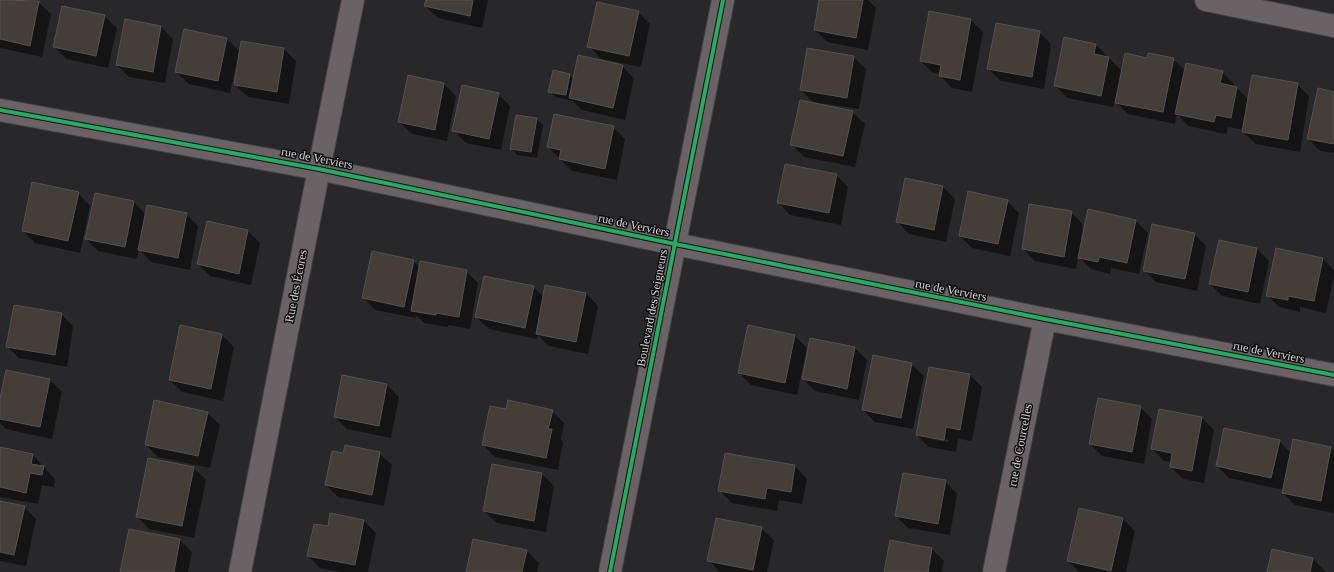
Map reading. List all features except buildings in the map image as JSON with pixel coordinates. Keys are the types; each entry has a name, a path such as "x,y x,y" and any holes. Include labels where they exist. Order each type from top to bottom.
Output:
{"street":[{"name":"Rue des Écores","path":"240,572 353,0"},
{"name":"Boulevard des Seigneurs","path":"610,572 723,0"},
{"path":"1206,0 1334,26"},
{"name":"rue de Verviers","path":"0,110 319,169 675,244 1045,319 1334,375"},
{"name":"rue de Courcelles","path":"994,572 1045,319"}],"cycle path":[{"path":"610,572 723,0"},
{"path":"0,110 319,169 675,244 1045,319 1334,375"}]}
